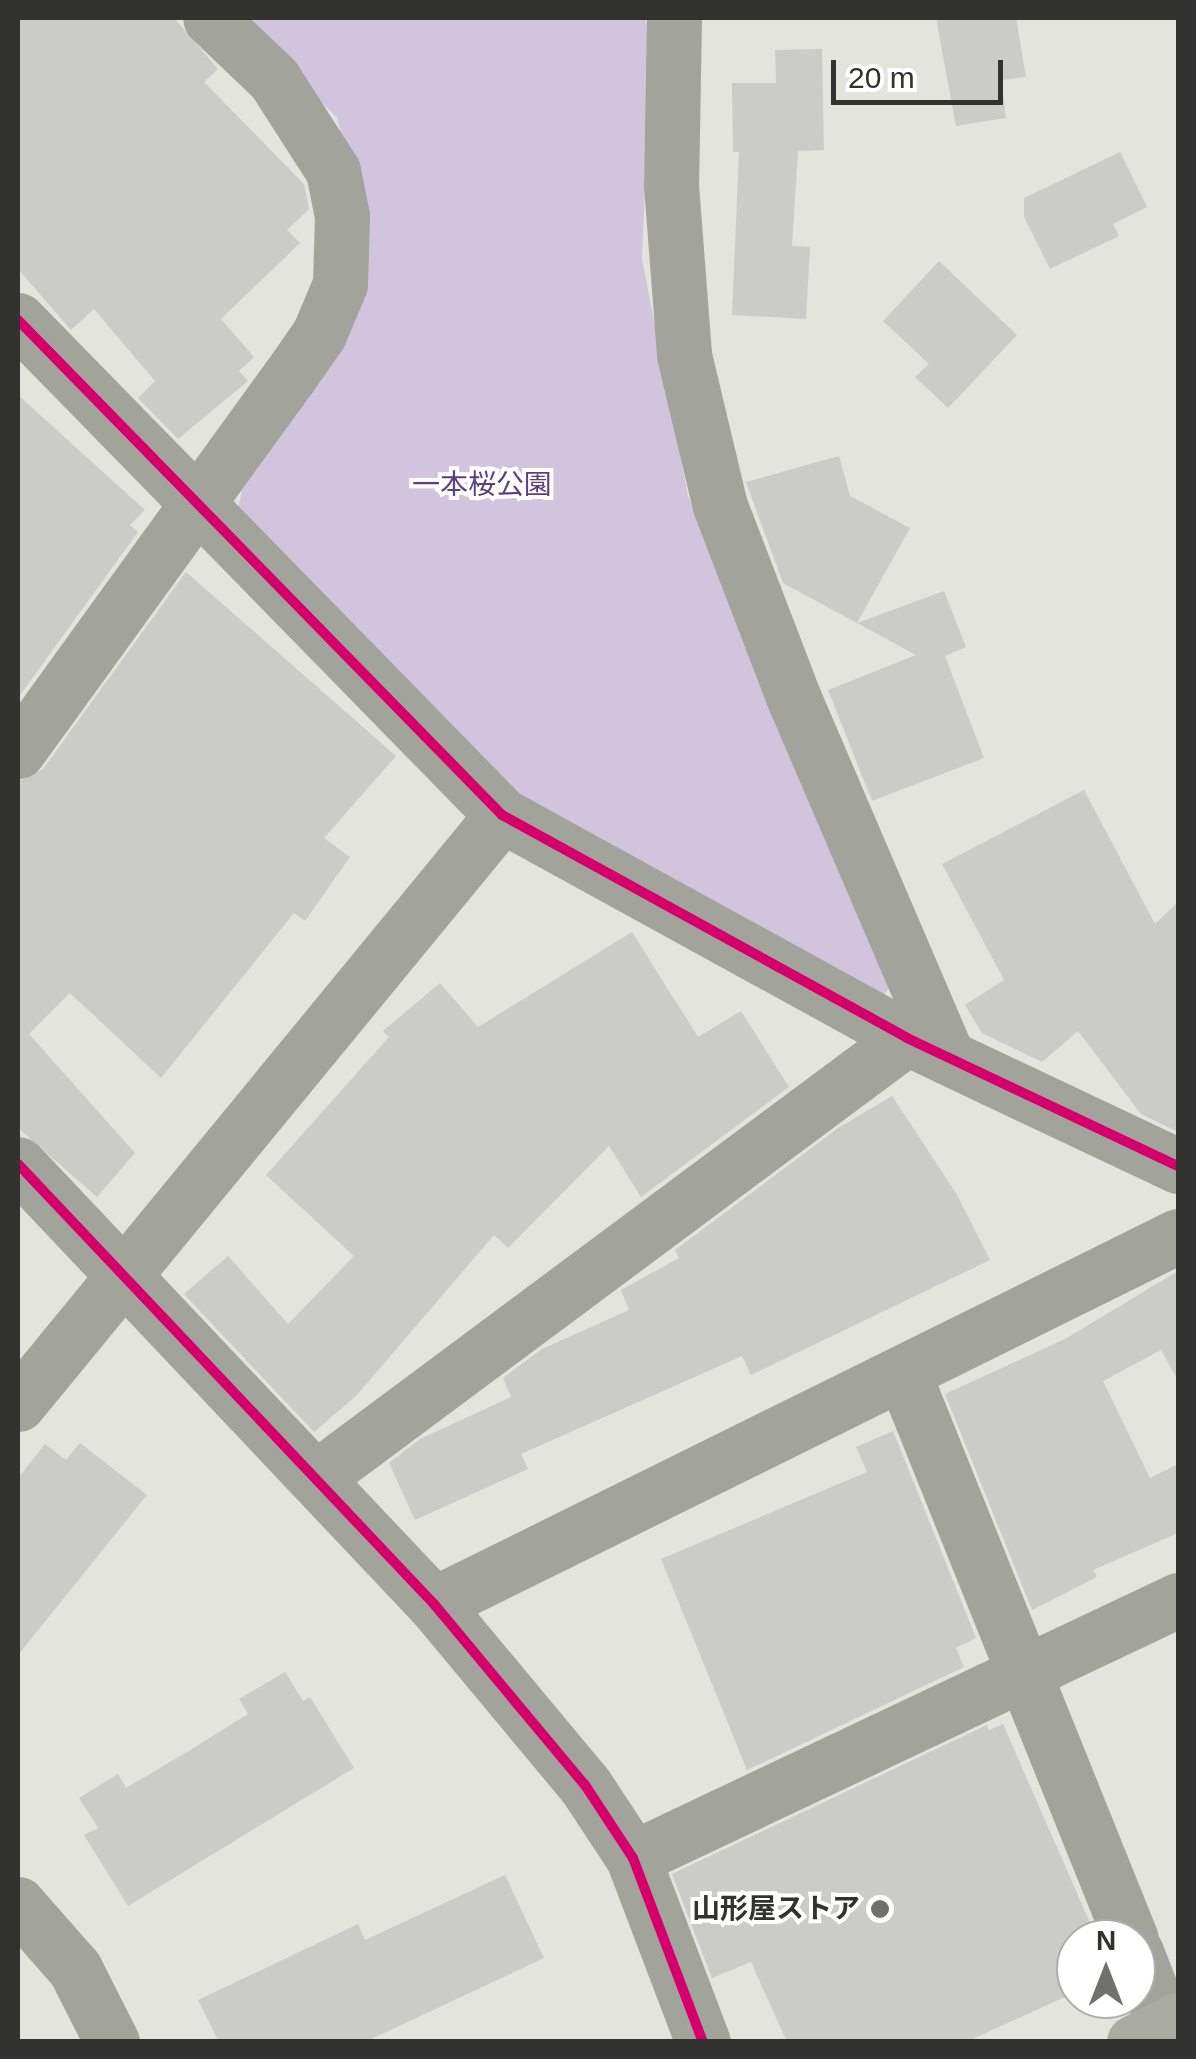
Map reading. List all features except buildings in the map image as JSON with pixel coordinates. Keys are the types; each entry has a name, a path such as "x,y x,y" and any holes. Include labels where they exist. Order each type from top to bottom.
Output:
{"street":[{"path":"18,751 319,334 340,284 341,234 332,172 313,135 274,80 210,18"},
{"path":"674,18 671,185 684,355 720,506 927,1046"},
{"path":"18,320 200,501 502,815 927,1046 1178,1166"},
{"path":"18,1404 502,815"},
{"path":"317,1477 927,1046"},
{"path":"18,1164 128,1274 434,1604 585,1786 634,1858 703,2042"},
{"path":"434,1604 904,1375 1178,1236"},
{"path":"904,1375 1021,1676 1122,1919"},
{"path":"634,1858 1178,1600"},
{"path":"18,1904 75,1969 112,2042"}],"green space":[{"name":"一本桜公園","path":"239,18 644,18 651,34 642,259 688,496 896,980 879,1000 503,791 236,518 246,472 364,224 337,118"}],"cycle path":[{"path":"18,320 502,815 907,1038 1178,1166"},
{"path":"18,1164 434,1604 585,1785 633,1858 703,2042"}],"place":[{"name":"山形屋ストア","path":"880,1909"}]}
